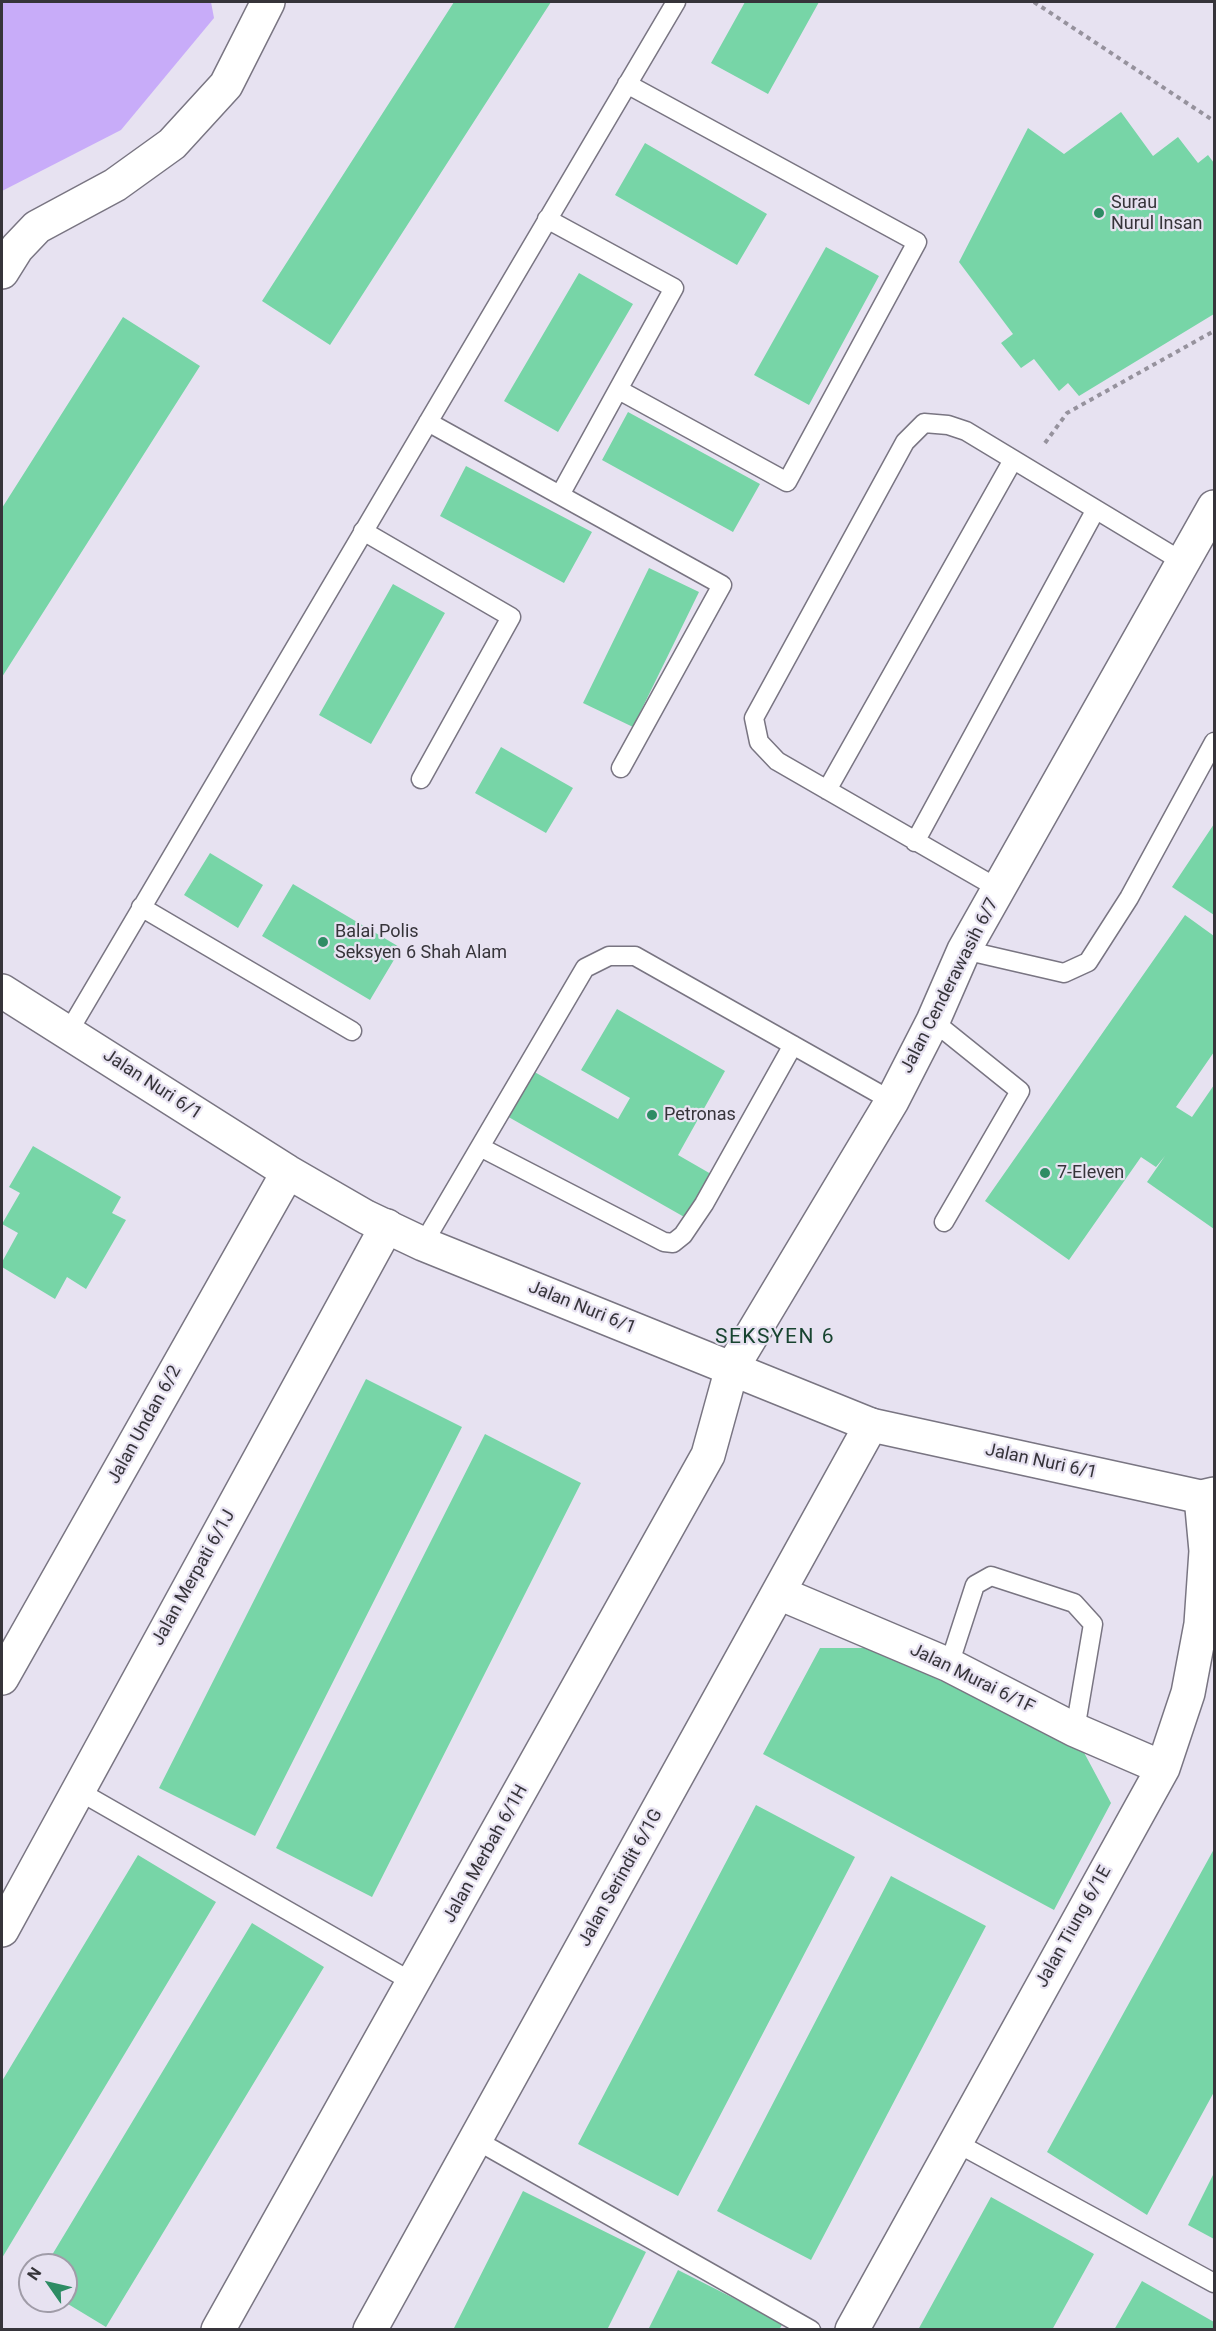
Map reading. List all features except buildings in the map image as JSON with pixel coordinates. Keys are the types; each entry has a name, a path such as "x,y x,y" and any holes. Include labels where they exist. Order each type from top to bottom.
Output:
{"street":[{"path":"2,272 17,248 37,227 115,185 172,144 226,84 268,2"},
{"name":"Jalan Cenderawasih 6/7","path":"732,1368 892,1101 933,1021 964,950 1215,507"},
{"name":"Jalan Nuri 6/1","path":"2,991 69,1031 288,1172 423,1244 871,1425 1208,1496"},
{"name":"Jalan Undan 6/2","path":"2,1678 288,1172"},
{"name":"Jalan Merpati 6/1J","path":"2,1930 387,1226"},
{"name":"Jalan Merbah 6/1H","path":"218,2330 708,1455 732,1368"},
{"name":"Jalan Serindit 6/1G","path":"370,2330 871,1425"},
{"name":"Jalan Tiung 6/1E","path":"852,2330 1163,1768 1188,1693 1201,1624 1208,1496"},
{"name":"Jalan Murai 6/1F","path":"779,1593 949,1665 1075,1730 1163,1768"}],"lane":[{"path":"69,1031 676,2"},
{"path":"619,390 787,482 916,242 627,84"},
{"path":"548,219 674,288 561,495"},
{"path":"428,422 722,585 621,768"},
{"path":"999,890 777,761 759,742 754,717 905,441 924,423 948,425 966,430 1095,511 1184,562"},
{"path":"827,790 1020,464"},
{"path":"915,842 1095,511"},
{"path":"363,531 511,617 421,779"},
{"path":"964,950 1064,973 1088,962 1129,898 1215,742"},
{"path":"141,907 352,1030"},
{"path":"423,1244 585,968 609,956 635,956 892,1101"},
{"path":"933,1021 1020,1091 944,1222"},
{"path":"480,1147 664,1242 673,1243 683,1235 704,1204 793,1044"},
{"path":"949,1665 975,1586 991,1576 1074,1603 1093,1624 1075,1730"},
{"path":"77,1790 414,1983"},
{"path":"476,2140 811,2330"},
{"path":"956,2142 1215,2283"}],"path":[{"path":"1034,2 1215,121"},
{"path":"1020,464 1068,412 1215,331"}],"shaded area":[{"path":"2,2 211,2 214,18 121,130 2,191"}],"place":[{"name":"Surau Nurul Insan","path":"1099,213"},
{"name":"Balai Polis Seksyen 6 Shah Alam","path":"323,942"},
{"name":"Petronas","path":"652,1115"},
{"name":"7-Eleven","path":"1045,1173"}],"district":[{"name":"SEKSYEN 6","path":"775,1338"}]}
